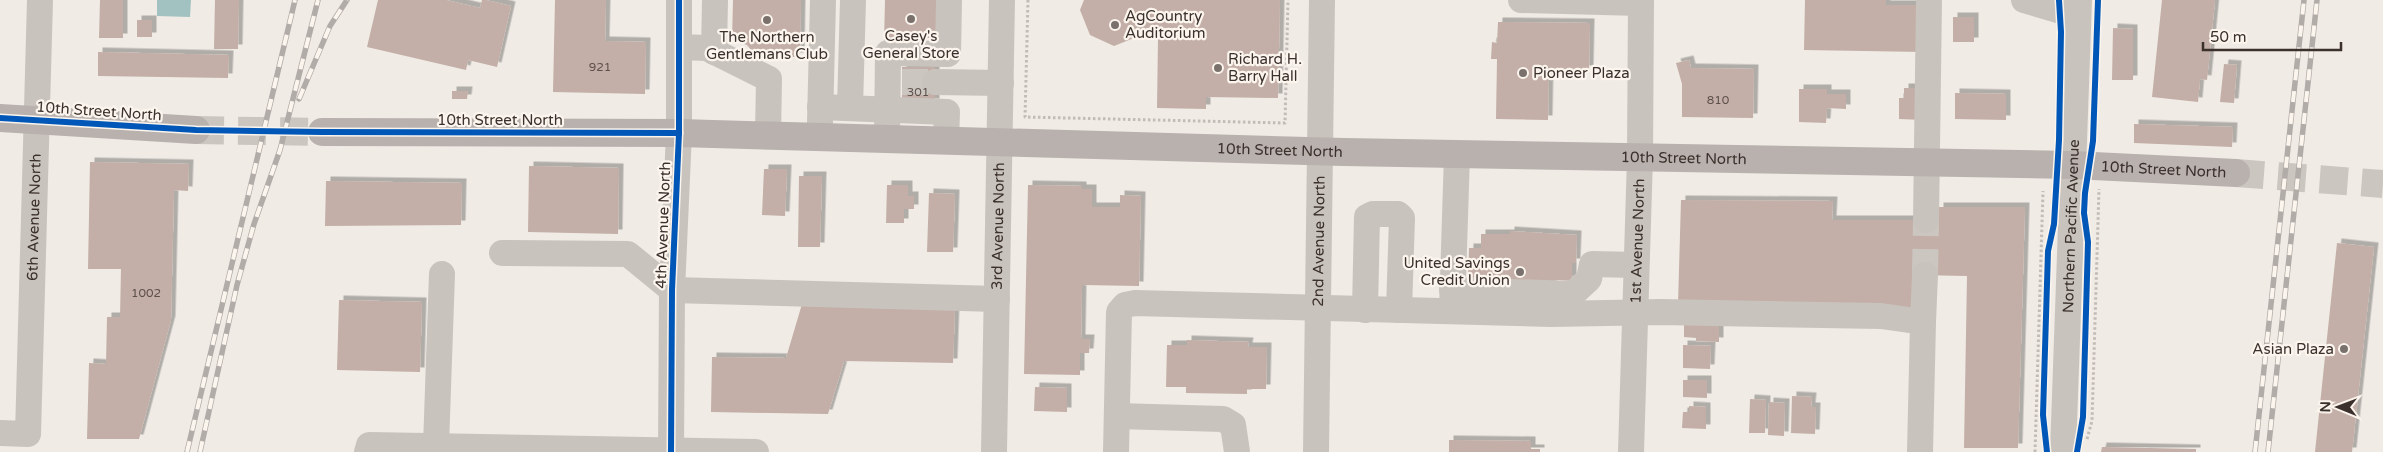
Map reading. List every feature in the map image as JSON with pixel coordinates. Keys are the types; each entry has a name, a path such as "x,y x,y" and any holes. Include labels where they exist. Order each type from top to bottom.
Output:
{"main road":[{"name":"10th Street North","path":"0,118 196,130"},
{"name":"10th Street North","path":"322,132 679,133 820,136 1320,151 2073,165 2236,173"}],"street":[{"name":"6th Avenue North","path":"0,433 28,434 40,0"},
{"name":"4th Avenue North","path":"671,451 672,290 679,133 679,0"},
{"path":"714,52 715,0"},
{"path":"820,136 823,0"},
{"path":"850,108 853,0"},
{"path":"946,140 947,112 941,82 948,54 949,0"},
{"name":"3rd Avenue North","path":"994,452 1002,0"},
{"name":"2nd Avenue North","path":"1316,452 1322,0"},
{"path":"1521,0 1641,2"},
{"path":"1926,220 1929,0"},
{"path":"2024,0 2078,8"},
{"name":"1st Avenue North","path":"1631,452 1640,158 1641,2"},
{"name":"Northern Pacific Avenue","path":"2074,449 2073,165 2078,8"},
{"path":"679,47 706,48 768,79 768,135"},
{"path":"887,138 887,110 895,81 888,53 948,54"},
{"path":"941,82 1001,83"},
{"path":"820,107 947,112"},
{"path":"1452,301 1457,154"},
{"path":"1365,310 1367,218 1373,214 1398,214 1402,218 1399,310"},
{"path":"502,253 628,254 672,290 997,299"},
{"path":"1551,314 1589,278 1592,264 1636,265"},
{"path":"436,446 442,274"},
{"path":"1920,452 1925,275"},
{"path":"1116,452 1119,312 1125,305 1135,303 1399,310 1452,301 1573,294"},
{"path":"1452,301 1551,314 1635,312 1881,316 1923,322"},
{"path":"1117,416 1223,419 1233,425 1237,452"},
{"path":"367,452 369,445 523,450 756,452"}],"path":[{"path":"1028,0 1025,117 1285,123 1288,0"},
{"path":"2074,449 2092,420 2098,193 2100,187"},
{"path":"2035,452 2043,191"},
{"path":"2044,422 2049,241"}],"water":[{"path":"157,0 191,0 190,17 157,16"}],"building":[{"path":"100,0 123,0 123,38 99,38"},
{"path":"215,0 239,0 238,49 214,49"},
{"path":"378,0 446,0 480,8 482,0 486,0 511,6 497,67 468,60 466,70 367,47"},
{"path":"555,0 606,0 605,41 646,42 645,94 553,92"},
{"name":"The Northern Gentlemans Club","path":"733,0 801,0 800,57 757,57 747,45 732,40"},
{"name":"Casey's General Store","path":"885,0 938,0 938,38 926,38 921,42 884,42"},
{"name":"Richard H. Barry Hall","path":"1084,0 1280,0 1278,98 1206,97 1206,109 1157,108 1158,38 1178,39 1178,28 1145,28 1139,36 1114,46 1090,35 1080,10"},
{"path":"1805,0 1886,0 1886,5 1925,5 1924,52 1804,50"},
{"path":"2162,0 2215,0 2207,80 2200,79 2198,102 2152,97"},
{"path":"1953,17 1974,17 1974,42 1953,42"},
{"path":"137,20 152,20 152,37 137,37"},
{"name":"Pioneer Plaza","path":"1498,22 1590,23 1589,70 1549,69 1548,120 1496,119 1497,59 1491,59 1492,42 1497,43"},
{"path":"2113,28 2133,29 2133,80 2112,80"},
{"path":"98,52 229,55 228,78 98,76"},
{"path":"1689,60 1691,68 1754,69 1753,118 1682,117 1682,84 1676,63"},
{"path":"2224,64 2237,65 2234,103 2220,102"},
{"name":"Casey's General Store","path":"902,67 935,67 935,103 902,102"},
{"path":"1904,88 1917,88 1923,120 1899,119 1899,98 1904,98"},
{"path":"1799,89 1827,89 1827,94 1846,94 1846,109 1827,108 1826,123 1799,122"},
{"path":"452,91 468,91 467,99 452,99"},
{"path":"1955,93 2006,94 2006,120 1955,119"},
{"path":"2134,124 2233,127 2232,147 2134,143"},
{"path":"90,162 189,164 188,191 174,190 171,320 139,439 87,439 89,363 106,364 107,317 120,317 121,269 88,269"},
{"path":"529,166 619,168 618,234 528,232"},
{"path":"764,169 787,169 785,216 762,215"},
{"path":"799,176 822,176 820,247 798,247"},
{"path":"326,181 462,183 461,225 325,226"},
{"path":"887,185 908,185 908,196 914,196 914,209 904,209 904,223 886,223"},
{"path":"1028,185 1082,186 1082,189 1092,189 1092,207 1120,207 1120,195 1141,196 1139,286 1082,285 1081,339 1090,339 1089,353 1080,353 1080,375 1024,374"},
{"path":"929,193 955,194 953,252 927,252"},
{"path":"1681,200 1833,201 1832,220 1939,220 1939,207 2025,207 2018,448 1964,448 1967,276 1918,275 1919,308 1678,305"},
{"name":"United Savings Credit Union","path":"1510,231 1577,235 1576,263 1572,263 1572,281 1558,280 1548,283 1468,281 1469,248 1481,248 1481,234 1510,234"},
{"name":"Asian Plaza","path":"2337,243 2374,247 2352,452 2315,452"},
{"path":"339,300 422,302 420,372 337,370"},
{"path":"802,304 955,307 953,363 844,361 828,414 711,412 712,357 786,358"},
{"path":"1684,321 1719,325 1719,342 1696,341 1696,338 1684,337"},
{"path":"1187,340 1249,342 1248,347 1267,347 1266,389 1247,389 1247,394 1186,393 1186,387 1166,387 1167,345 1187,345"},
{"path":"1683,345 1711,346 1710,369 1683,368"},
{"path":"1683,380 1707,380 1707,398 1683,397"},
{"path":"1035,387 1067,388 1067,412 1034,411"},
{"path":"1792,396 1812,397 1811,407 1816,407 1815,434 1791,433"},
{"path":"1750,399 1766,400 1765,433 1749,433"},
{"path":"1769,402 1785,403 1784,436 1768,435"},
{"path":"1689,406 1706,407 1706,429 1682,428 1683,412 1689,412"},
{"path":"1449,440 1531,441 1531,449 1540,449 1540,452 1449,452"},
{"path":"2102,447 2196,449 2196,452 2101,452"}],"tunnel":[{"path":"902,82 935,82"},
{"path":"196,130 322,132"},
{"path":"2236,173 2383,184"},
{"path":"1925,275 1926,220"}],"railway":[{"path":"187,452 295,0"},
{"path":"200,452 237,285 254,224 280,150 318,0"},
{"path":"299,99 330,26 347,0"},
{"path":"2255,452 2304,0"},
{"path":"2268,452 2317,0"}],"cycle path":[{"path":"671,452 672,290 679,133 679,0"},
{"path":"2047,452 2043,415 2048,251 2054,224 2059,140 2061,32 2059,0"},
{"path":"2077,452 2083,417 2088,242 2084,213 2093,141 2098,0"},
{"path":"0,118 196,130 679,133"}],"place":[{"name":"Casey's General Store","path":"911,19"},
{"name":"The Northern Gentlemans Club","path":"767,20"},
{"name":"AgCountry Auditorium","path":"1115,25"},
{"name":"Richard H. Barry Hall","path":"1218,68"},
{"name":"Pioneer Plaza","path":"1523,73"},
{"name":"United Savings Credit Union","path":"1520,272"},
{"name":"Asian Plaza","path":"2344,349"}]}
